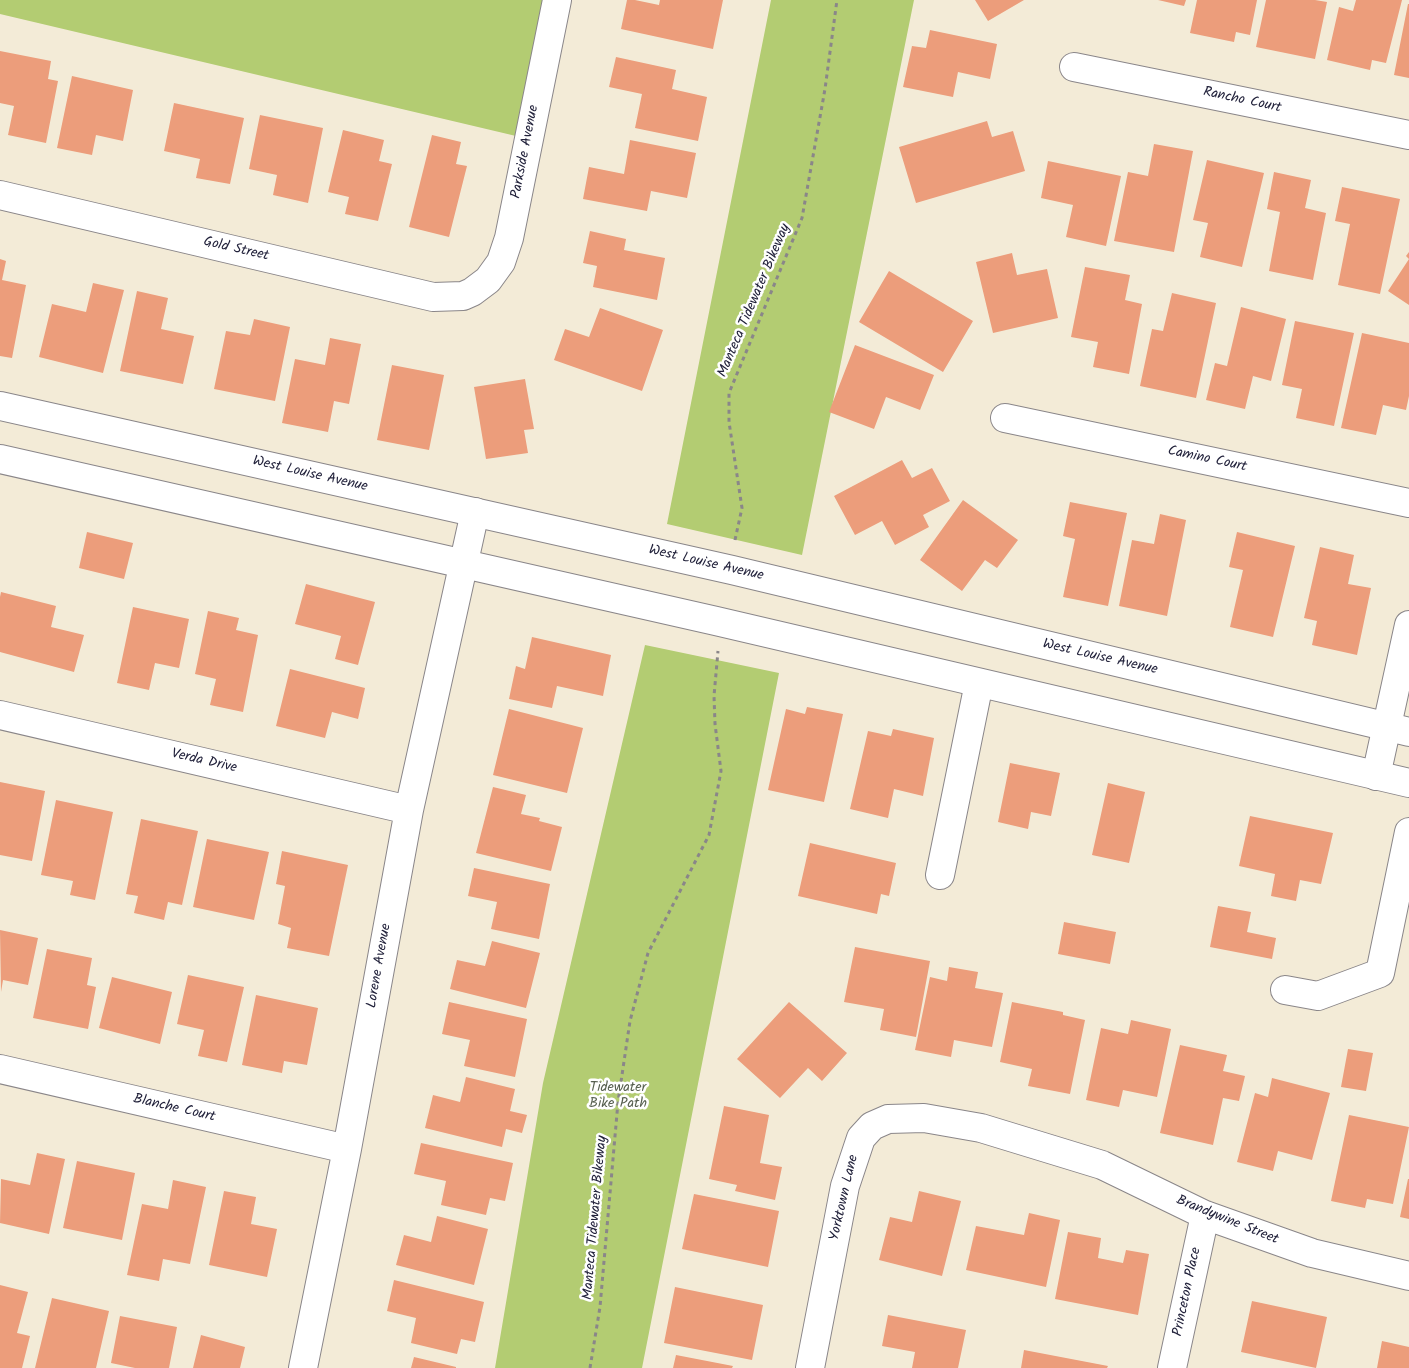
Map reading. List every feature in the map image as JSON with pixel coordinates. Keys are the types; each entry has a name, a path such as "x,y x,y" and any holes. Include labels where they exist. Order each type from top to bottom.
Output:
{"street":[{"name":"Parkside Avenue","path":"472,292 488,280 500,262 509,238 557,0"},
{"name":"Rancho Court","path":"1074,67 1409,136"},
{"name":"Gold Street","path":"0,194 432,296 463,296 472,292"},
{"name":"West Louise Avenue","path":"0,406 732,570 1398,729"},
{"name":"Camino Court","path":"1005,418 1409,502"},
{"path":"0,459 716,621 1409,783"},
{"name":"Lorene Avenue","path":"303,1368 347,1148 409,810 475,512"},
{"path":"1376,776 1398,729 1409,626"},
{"path":"940,875 979,683"},
{"name":"Verda Drive","path":"0,715 409,810"},
{"path":"1285,990 1318,996 1380,973 1409,832"},
{"name":"Blanche Court","path":"0,1069 347,1148"},
{"name":"Yorktown Lane","path":"810,1368 845,1186 861,1138 872,1126 888,1119 924,1118 982,1128 1052,1150"},
{"name":"Brandywine Street","path":"1052,1150 1102,1165 1205,1216 1312,1253 1409,1276"},
{"name":"Princeton Place","path":"1172,1368 1205,1216"}],"path":[{"name":"Manteca Tidewater Bikeway","path":"732,570 734,541 742,508 729,422 729,393 802,218 825,89 836,0"},
{"name":"Manteca Tidewater Bikeway","path":"590,1368 600,1307 618,1102 630,1021 648,953 709,835 722,771 715,724 714,696 718,650 716,621"}],"green space":[{"path":"0,0 543,0 516,136 0,14"},
{"path":"771,0 914,0 802,555 667,524"},
{"name":"Tidewater Bike Path","path":"645,645 779,673 642,1368 495,1368 543,1083"}],"building":[{"path":"627,0 659,5 660,0 723,0 713,49 621,29"},
{"path":"975,0 1024,0 988,21"},
{"path":"1158,0 1186,0 1184,6"},
{"path":"1197,0 1257,0 1250,35 1236,32 1234,42 1190,33"},
{"path":"1266,0 1315,0 1327,2 1315,59 1256,47"},
{"path":"1356,0 1402,0 1386,63 1372,60 1370,70 1327,60 1339,7 1353,11"},
{"path":"1409,4 1409,78 1394,75"},
{"path":"930,30 997,44 990,79 958,72 953,97 903,87 912,46 926,48"},
{"path":"0,51 51,61 48,79 58,81 46,143 8,135 14,106 0,103"},
{"path":"616,57 676,70 672,89 707,97 698,141 635,128 642,94 609,87"},
{"path":"72,76 133,90 123,141 96,135 92,155 57,148"},
{"path":"174,103 244,118 230,184 196,178 200,159 164,151"},
{"path":"260,115 323,128 308,203 273,195 277,175 249,169"},
{"path":"987,121 992,137 1013,131 1025,171 916,203 899,147"},
{"path":"343,130 384,140 379,161 392,164 378,221 345,214 349,197 328,192"},
{"path":"432,135 461,142 456,164 467,166 449,237 409,227"},
{"path":"630,140 696,153 687,198 651,191 647,211 583,199 589,167 624,174"},
{"path":"1154,144 1193,151 1174,252 1114,241 1128,172 1148,176"},
{"path":"1207,160 1264,173 1242,267 1200,257 1208,223 1193,220"},
{"path":"1048,161 1121,176 1106,246 1066,237 1073,205 1041,198"},
{"path":"1274,172 1311,180 1305,208 1326,213 1313,280 1269,271 1280,212 1267,209"},
{"path":"1342,187 1400,199 1380,294 1338,285 1350,224 1335,221"},
{"path":"590,231 626,239 624,250 665,258 657,300 593,287 597,266 583,263"},
{"path":"1012,253 1017,275 1047,269 1058,318 993,333 976,262"},
{"path":"0,259 6,261 2,280 26,285 12,358 0,356"},
{"path":"1409,259 1409,305 1388,291"},
{"path":"1085,267 1130,275 1125,300 1142,304 1129,374 1093,367 1098,342 1071,337"},
{"path":"889,271 973,321 943,372 859,322"},
{"path":"93,283 124,290 103,373 39,357 52,304 86,312"},
{"path":"137,291 168,298 161,329 194,336 183,384 120,371"},
{"path":"1172,293 1216,303 1196,398 1140,386 1152,329 1163,331"},
{"path":"1241,307 1286,319 1271,381 1253,376 1245,409 1206,400 1215,363 1227,366"},
{"path":"600,308 663,330 642,391 554,360 565,329 589,337"},
{"path":"254,319 290,327 275,401 214,389 226,331 250,335"},
{"path":"1295,321 1354,333 1334,426 1296,418 1302,389 1282,385"},
{"path":"1362,333 1409,343 1409,396 1406,410 1383,405 1376,435 1341,428"},
{"path":"330,338 361,344 349,404 334,401 328,432 282,423 295,359 325,365"},
{"path":"855,345 934,375 920,410 886,397 874,429 829,412"},
{"path":"392,365 444,375 429,450 377,440"},
{"path":"525,379 534,429 524,430 528,453 486,459 474,387"},
{"path":"902,460 912,478 932,468 950,501 923,515 929,527 895,545 882,521 855,535 834,496"},
{"path":"963,500 1018,540 997,568 985,560 962,591 920,560"},
{"path":"1070,502 1127,513 1108,606 1063,597 1075,539 1063,536"},
{"path":"1160,514 1186,520 1167,616 1119,606 1132,540 1154,544"},
{"path":"87,532 133,543 124,579 79,568"},
{"path":"1237,532 1295,546 1273,637 1230,627 1243,570 1229,567"},
{"path":"1320,547 1354,555 1348,584 1371,588 1357,655 1312,645 1317,621 1304,618"},
{"path":"306,584 375,602 358,665 335,659 341,636 295,624"},
{"path":"1,592 56,606 51,627 84,635 74,672 0,652"},
{"path":"133,607 189,619 179,668 155,663 149,690 117,683"},
{"path":"208,611 239,618 236,630 258,635 243,712 210,705 216,679 195,674"},
{"path":"532,637 611,655 603,696 557,686 552,708 509,699 516,666 525,669"},
{"path":"290,669 365,688 358,719 332,712 325,738 276,726"},
{"path":"807,707 843,714 824,802 768,790 786,709 805,714"},
{"path":"509,709 583,728 567,793 493,775"},
{"path":"893,729 934,738 923,796 894,789 888,818 850,809 868,731 891,736"},
{"path":"1010,763 1060,773 1051,816 1031,812 1028,829 998,822"},
{"path":"0,782 45,791 32,861 0,855"},
{"path":"1108,783 1145,792 1129,863 1092,855"},
{"path":"493,787 526,795 521,814 540,818 539,821 562,827 551,871 476,853"},
{"path":"56,800 113,812 95,900 70,895 73,881 41,875"},
{"path":"1250,816 1333,833 1321,884 1300,880 1296,901 1271,896 1275,874 1239,866"},
{"path":"141,819 198,831 182,905 168,902 164,920 134,913 138,896 126,894"},
{"path":"207,839 269,852 254,920 193,907"},
{"path":"810,843 896,863 889,896 881,894 877,914 798,896"},
{"path":"282,851 348,865 329,956 287,948 291,928 278,924 285,886 276,884"},
{"path":"474,868 550,884 539,939 491,929 497,902 468,896"},
{"path":"1218,906 1251,912 1247,932 1276,938 1272,959 1210,947"},
{"path":"1064,922 1116,932 1110,964 1058,954"},
{"path":"0,930 38,938 28,985 3,980 1,992"},
{"path":"492,941 540,953 526,1008 450,989 457,960 485,966"},
{"path":"855,947 930,961 916,1037 880,1030 884,1009 844,1002"},
{"path":"47,949 92,958 87,985 96,987 88,1029 33,1018"},
{"path":"949,967 978,972 975,988 1003,993 992,1047 954,1040 951,1057 915,1050 930,977 947,981"},
{"path":"188,975 244,987 227,1062 198,1056 204,1030 177,1024"},
{"path":"112,977 172,992 160,1044 99,1028"},
{"path":"256,995 318,1008 307,1065 284,1061 282,1073 242,1065"},
{"path":"449,1002 527,1019 515,1077 464,1066 470,1040 442,1034"},
{"path":"789,1002 847,1053 822,1081 808,1068 780,1098 737,1059"},
{"path":"1012,1002 1063,1012 1063,1015 1085,1020 1070,1094 1028,1086 1032,1069 1000,1062"},
{"path":"1131,1020 1171,1029 1157,1097 1123,1090 1119,1107 1086,1100 1101,1028 1128,1034"},
{"path":"1180,1045 1227,1055 1223,1071 1245,1076 1239,1101 1223,1098 1213,1145 1160,1133"},
{"path":"1348,1049 1373,1053 1366,1091 1341,1087"},
{"path":"466,1077 515,1089 510,1111 527,1115 522,1133 506,1129 502,1147 425,1128 433,1095 460,1102"},
{"path":"1272,1078 1330,1093 1312,1160 1278,1151 1273,1171 1237,1162 1255,1093 1268,1097"},
{"path":"724,1106 769,1115 760,1163 782,1167 775,1200 735,1191 737,1185 709,1179"},
{"path":"1349,1115 1409,1127 1393,1204 1367,1199 1365,1208 1331,1201"},
{"path":"421,1143 513,1163 505,1201 490,1198 486,1215 441,1205 446,1181 414,1174"},
{"path":"37,1153 65,1159 49,1234 0,1223 1,1179 30,1185"},
{"path":"77,1161 135,1173 122,1240 63,1228"},
{"path":"1409,1179 1409,1219 1400,1217"},
{"path":"173,1180 206,1187 190,1264 163,1259 159,1281 127,1275 142,1204 168,1209"},
{"path":"224,1191 256,1197 251,1224 277,1229 267,1277 209,1265"},
{"path":"919,1191 961,1201 942,1276 879,1260 890,1217 912,1222"},
{"path":"694,1194 779,1211 768,1267 682,1249"},
{"path":"1029,1213 1060,1220 1046,1287 966,1270 976,1226 1024,1235"},
{"path":"437,1216 488,1229 474,1285 396,1265 404,1235 431,1242"},
{"path":"1068,1232 1101,1238 1098,1258 1123,1263 1126,1250 1149,1254 1138,1315 1055,1299"},
{"path":"394,1280 484,1302 475,1342 461,1339 457,1354 411,1343 416,1318 387,1311"},
{"path":"0,1285 28,1292 17,1333 30,1336 22,1368 0,1368"},
{"path":"675,1287 763,1305 752,1360 664,1343"},
{"path":"52,1298 109,1311 96,1368 35,1368"},
{"path":"1252,1301 1327,1317 1316,1368 1241,1352"},
{"path":"888,1315 966,1330 958,1368 912,1368 915,1352 882,1346"},
{"path":"120,1316 177,1327 169,1368 135,1368 111,1363"},
{"path":"201,1335 245,1347 240,1368 193,1368"},
{"path":"1382,1341 1409,1347 1409,1368 1377,1368"},
{"path":"1024,1350 1108,1366 1107,1368 1021,1368"},
{"path":"676,1355 733,1366 732,1368 673,1368"},
{"path":"414,1357 456,1367 456,1368 411,1368"}]}
